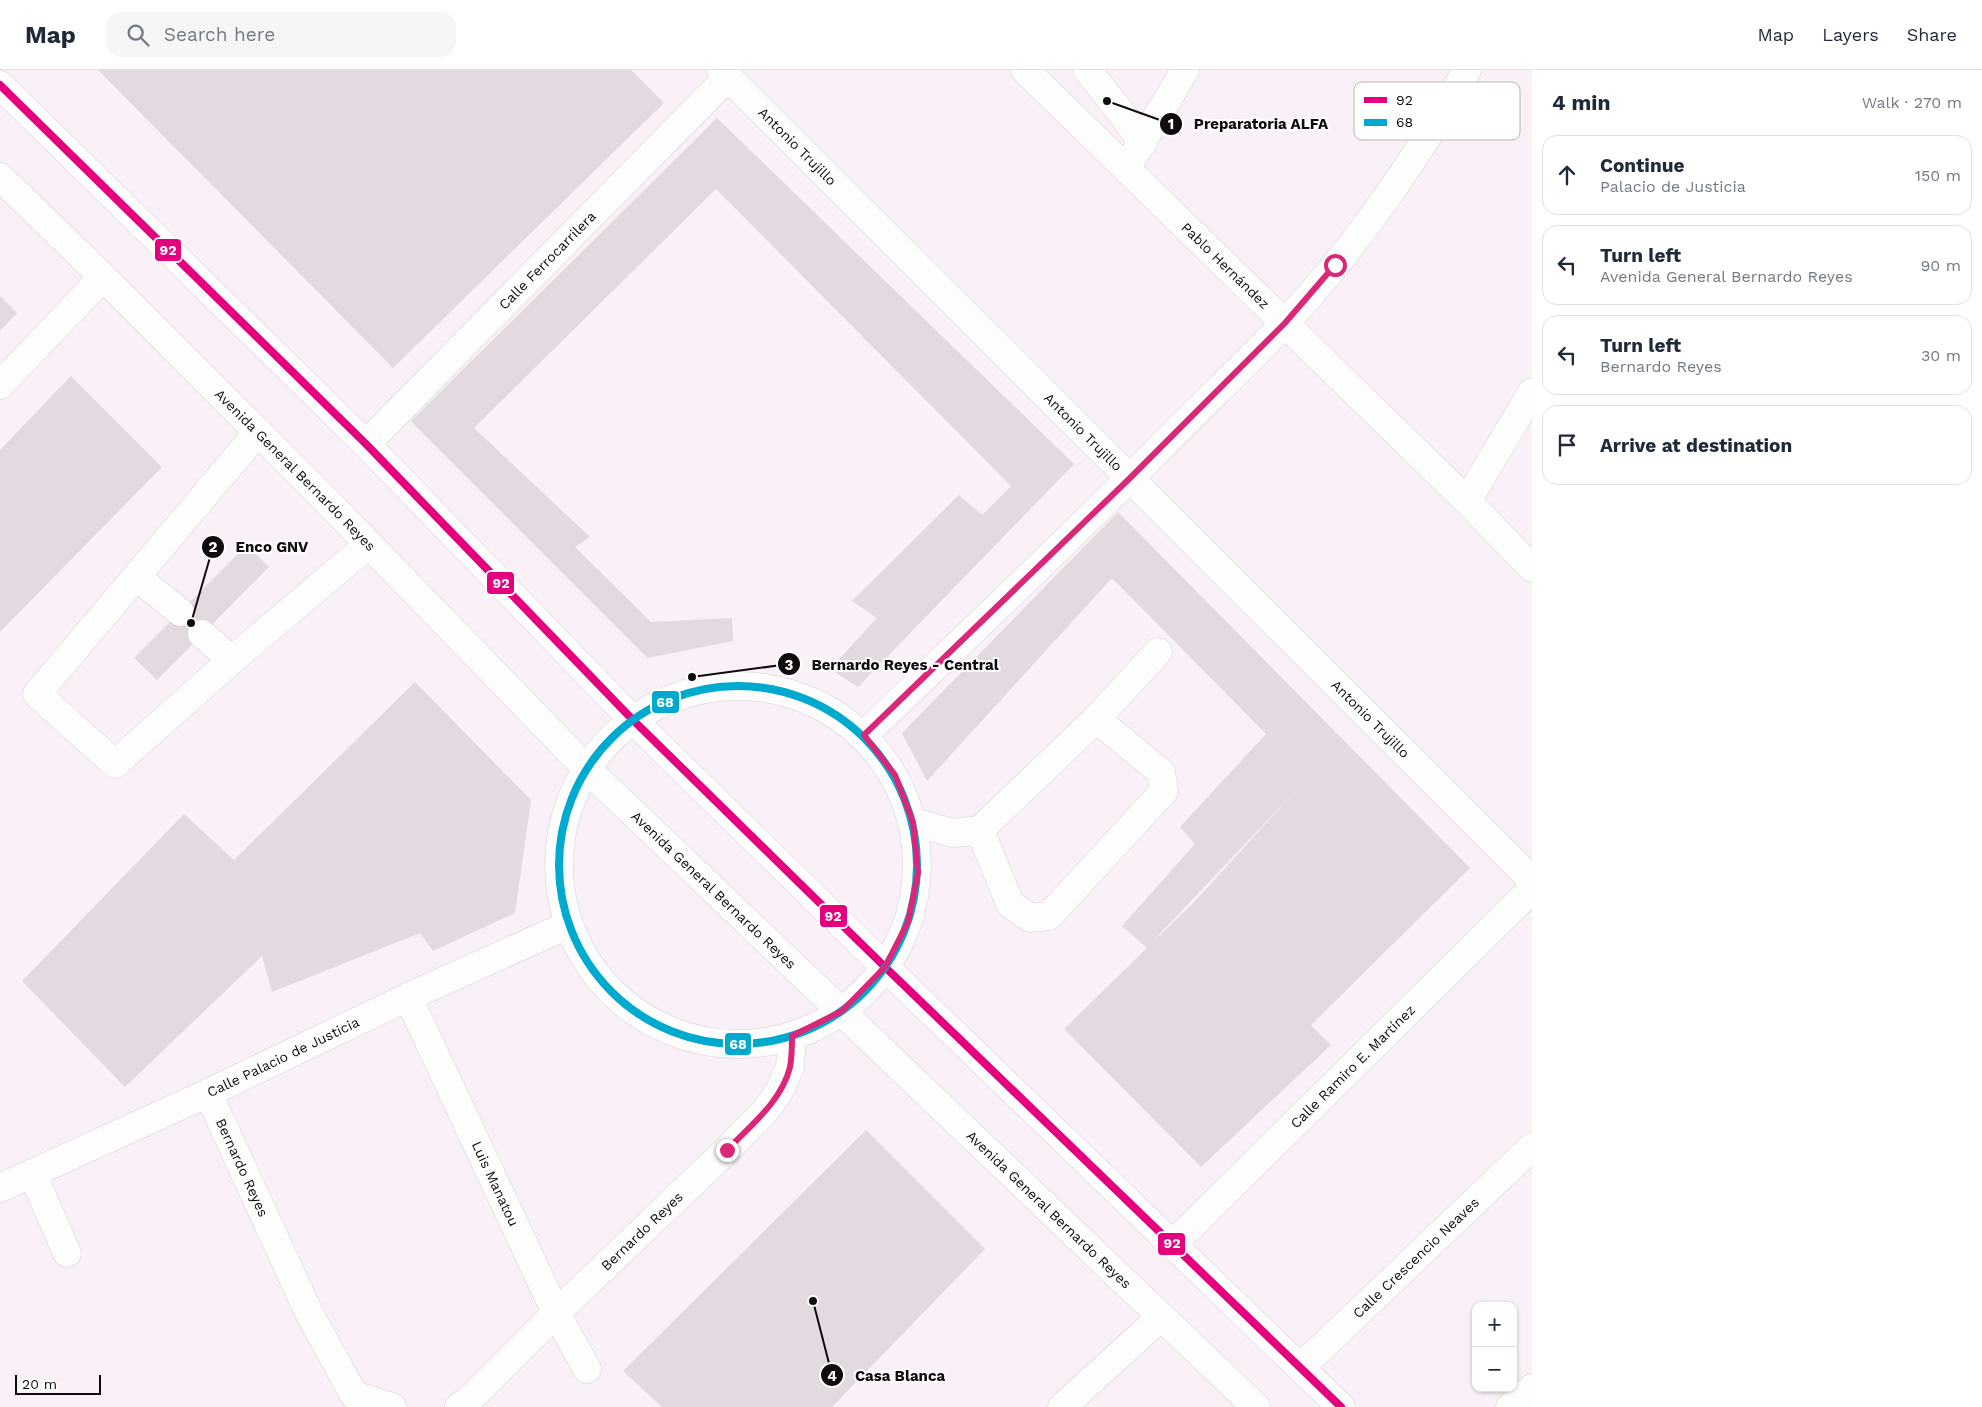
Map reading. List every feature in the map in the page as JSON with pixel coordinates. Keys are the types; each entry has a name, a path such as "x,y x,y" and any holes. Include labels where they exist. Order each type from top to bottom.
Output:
{"street":[{"name":"Pablo Hernández","path":"1025,70 1468,501 1532,568"},
{"path":"1087,70 1143,143"},
{"path":"1126,169 1185,70"},
{"path":"1460,82 1467,70"},
{"name":"Calle Ferrocarrilera","path":"366,444 724,74"},
{"name":"Antonio Trujillo","path":"724,74 1532,880"},
{"path":"0,85 366,444 632,719 885,967 1341,1407"},
{"path":"864,735 1129,479 1285,323 1335,265 1372,217 1424,140"},
{"name":"Avenida General Bernardo Reyes","path":"0,177 258,432 586,768 1256,1407"},
{"path":"0,385 103,277"},
{"path":"1468,501 1532,392"},
{"path":"258,432 37,694 115,764 232,660 369,544"},
{"path":"137,577 180,612"},
{"path":"202,634 232,660"},
{"path":"913,822 953,833 980,830 1096,719 1158,652"},
{"path":"726,685 777,689 824,706 864,735 895,775 913,822 918,873 908,922 885,967 842,1011 792,1036 738,1044 683,1037 633,1012 594,974 568,925 557,872 564,818 586,768 632,719 677,696 726,685"},
{"path":"980,830 1010,904 1030,918 1049,916 1164,791 1161,772 1096,719"},
{"name":"Calle Ramiro E. Martínez","path":"1172,1245 1532,890"},
{"name":"Calle Palacio de Justicia","path":"0,1188 208,1093 408,997 568,925"},
{"name":"Luis Manatou","path":"408,997 556,1313 587,1369"},
{"name":"Bernardo Reyes","path":"459,1407 469,1400 765,1111 780,1092 790,1067 792,1036"},
{"name":"Bernardo Reyes","path":"208,1093 350,1401 392,1407"},
{"name":"Calle Crescencio Neaves","path":"1300,1368 1532,1147"},
{"path":"32,1173 67,1253"},
{"path":"1062,1407 1161,1317"},
{"path":"1510,1407 1532,1388"}],"building":[{"path":"98,70 631,70 664,103 393,368"},
{"path":"717,118 1074,464 858,687 830,669 877,618 852,601 959,495 982,515 1011,486 716,189 474,428 590,537 575,547 651,622 732,618 733,641 648,658 411,421"},
{"path":"0,296 17,313 0,331"},
{"path":"71,376 162,467 0,632 0,450"},
{"path":"1118,512 1470,868 1311,1025 1331,1045 1201,1167 1064,1029 1147,948 1122,926 1195,844 1180,827 1266,734 1112,578 927,781 902,733","holes":["1301,785 1193,903 1156,938"]},
{"path":"247,545 269,567 157,680 134,658"},
{"path":"415,682 531,800 515,913 433,951 420,933 272,992 262,956 125,1087 22,981 184,814 234,860"},
{"path":"866,1130 985,1249 832,1407 662,1407 623,1371"}],"transit line":[{"name":"92","path":"0,85 366,444 632,719 885,967 1341,1407"},
{"name":"68","path":"738,686 773,690 806,700 837,716 864,739 887,766 903,797 913,830 917,865 913,900 903,933 887,964 864,991 837,1014 806,1030 773,1040 738,1044 703,1040 670,1030 639,1014 612,991 589,964 573,933 563,900 559,865 563,830 573,797 589,766 612,739 639,716 670,700 703,690 738,686"}],"place":[{"name":"Preparatoria ALFA","path":"1107,101"},
{"name":"Enco GNV","path":"191,623"},
{"name":"Bernardo Reyes - Central","path":"692,677"},
{"name":"Casa Blanca","path":"813,1301"}],"route":[{"path":"727,1150 765,1111 780,1092 790,1067 792,1036 842,1011 885,967 908,922 918,873 913,822 895,775 864,735 1129,479 1285,323 1335,265"}]}
